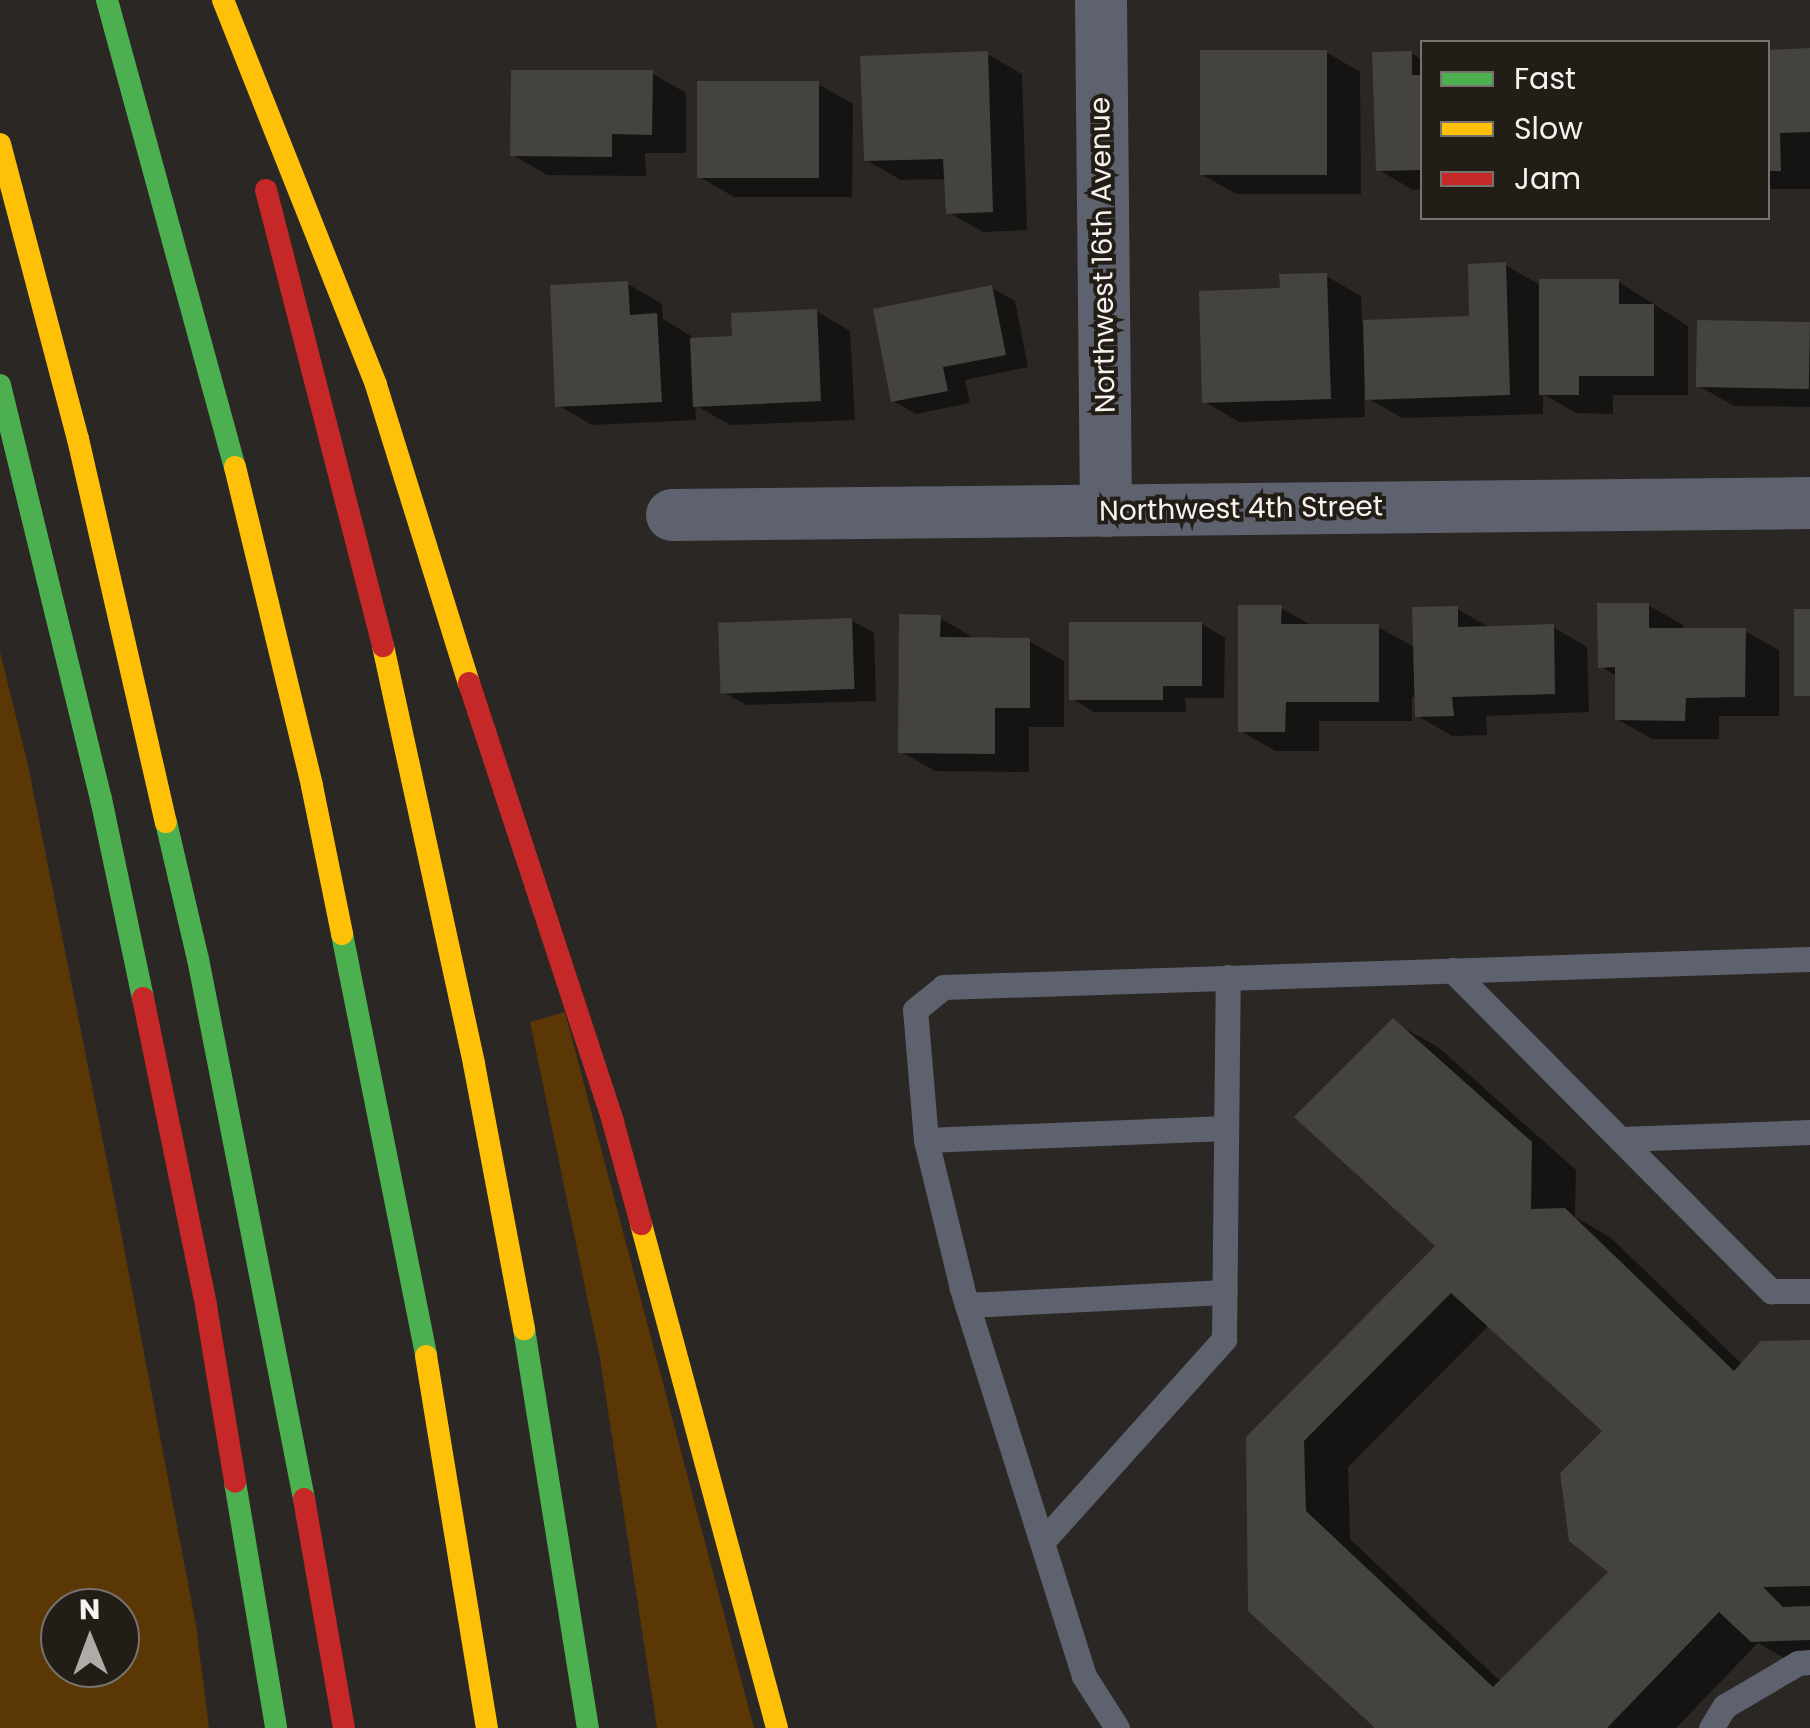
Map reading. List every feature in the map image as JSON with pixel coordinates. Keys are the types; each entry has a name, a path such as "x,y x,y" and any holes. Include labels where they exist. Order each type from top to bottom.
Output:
{"highway":[{"path":"107,0 231,449 312,786 418,1307 486,1728"},
{"path":"212,0 248,126"},
{"path":"222,0 376,385 504,800 612,1122 777,1728"},
{"path":"0,144 78,438 198,959 282,1376 344,1728"},
{"path":"258,162 366,568 474,1064 537,1401 588,1728"},
{"path":"0,385 137,964 206,1306 276,1728"}],"street":[{"name":"Northwest 16th Avenue","path":"1101,0 1106,510"},
{"name":"Northwest 4th Street","path":"672,515 1810,503"}],"lane":[{"path":"1117,1728 1084,1676 967,1305 926,1140 915,1010 943,987 1810,959"},
{"path":"1452,970 1771,1291 1810,1291"},
{"path":"1042,1542 1224,1339 1228,977"},
{"path":"926,1140 1226,1128"},
{"path":"1620,1139 1810,1132"},
{"path":"967,1305 1225,1292"},
{"path":"1711,1728 1725,1706 1798,1663 1810,1662"}],"shaded area":[{"path":"0,652 28,765 120,1227 196,1625 209,1728 0,1728"},
{"path":"565,1012 754,1728 657,1728 600,1359 530,1022"}],"building":[{"path":"1810,48 1810,132 1780,133 1781,171 1770,171 1770,50"},
{"path":"1200,50 1327,50 1327,175 1200,175"},
{"path":"988,51 993,212 946,214 943,159 864,161 860,56"},
{"path":"1412,51 1412,75 1420,75 1420,170 1376,171 1372,52"},
{"path":"511,70 653,70 652,135 612,134 612,157 510,156"},
{"path":"697,81 819,81 819,178 697,178"},
{"path":"1506,262 1510,395 1365,400 1363,320 1469,316 1468,264"},
{"path":"1327,273 1331,399 1202,403 1199,291 1280,288 1279,274"},
{"path":"1539,279 1619,279 1619,304 1654,304 1654,376 1579,376 1579,395 1539,395"},
{"path":"628,281 630,315 657,313 662,402 555,407 550,285"},
{"path":"992,285 1006,355 943,367 948,391 891,402 873,309"},
{"path":"817,309 821,401 693,407 690,338 732,336 731,313"},
{"path":"1697,320 1810,322 1809,389 1696,387"},
{"path":"1597,603 1649,603 1649,628 1746,628 1745,697 1686,698 1685,721 1615,720 1615,667 1598,668"},
{"path":"1238,605 1282,605 1281,624 1379,624 1379,702 1286,702 1285,732 1238,732"},
{"path":"1458,606 1458,627 1554,624 1555,694 1452,697 1454,716 1415,717 1412,607"},
{"path":"1794,609 1810,609 1810,696 1794,696"},
{"path":"899,614 941,615 940,637 1030,638 1030,708 995,708 995,754 898,753"},
{"path":"852,618 854,689 721,694 718,623"},
{"path":"1069,622 1202,622 1202,686 1163,686 1163,700 1069,700"},
{"path":"1393,1018 1532,1142 1531,1209 1565,1208 1734,1371 1761,1341 1810,1340 1810,1586 1763,1587 1783,1607 1810,1606 1810,1640 1751,1642 1719,1612 1607,1728 1375,1728 1248,1611 1246,1437 1435,1246 1294,1117","holes":["1451,1293 1602,1431 1560,1473 1569,1541 1608,1572 1493,1687 1306,1511 1304,1441"]}],"traffic: fast":[{"path":"107,0 235,467"},
{"path":"0,385 101,799 143,998"},
{"path":"166,822 198,959 304,1499"},
{"path":"342,934 426,1356"},
{"path":"524,1329 588,1728"},
{"path":"235,1482 276,1728"}],"traffic: slow":[{"path":"223,0 376,385 469,683"},
{"path":"0,144 78,439 166,822"},
{"path":"235,467 312,786 342,934"},
{"path":"383,646 474,1064 524,1329"},
{"path":"641,1224 777,1728"},
{"path":"426,1356 487,1728"}],"traffic: jam":[{"path":"266,190 383,646"},
{"path":"469,683 613,1122 641,1224"},
{"path":"143,998 206,1306 235,1482"},
{"path":"304,1499 344,1728"}]}
